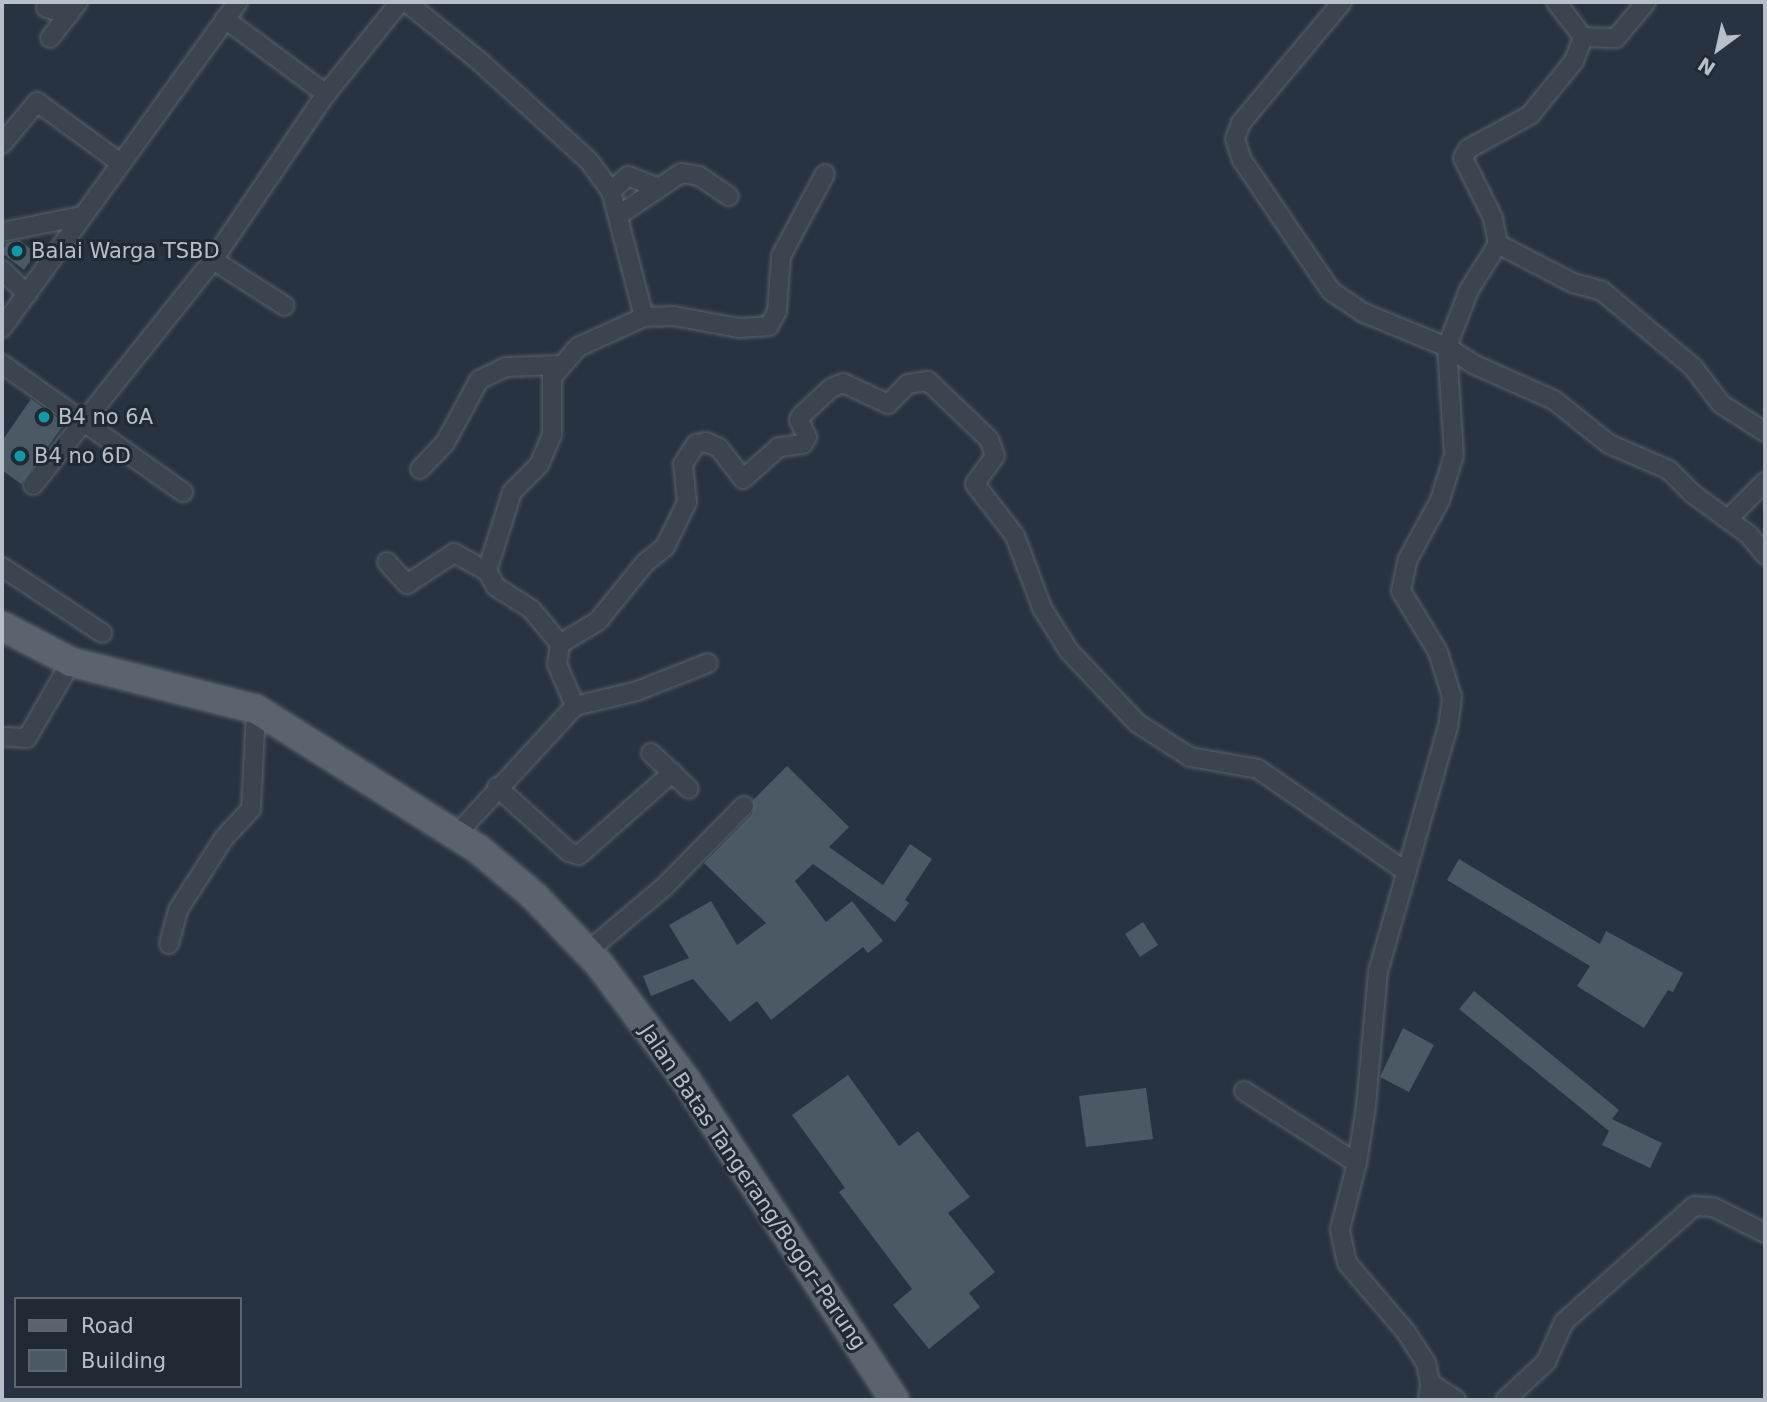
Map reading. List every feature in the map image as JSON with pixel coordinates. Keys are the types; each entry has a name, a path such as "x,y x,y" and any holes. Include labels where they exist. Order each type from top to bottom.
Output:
{"main road":[{"name":"Jalan Batas Tangerang/Bogor–Parung","path":"2,626 71,662 256,709 456,835 534,895 588,951 687,1080 895,1400"}],"street":[{"path":"2,328 118,161 238,2"},
{"path":"33,485 83,419 213,260 326,94 400,2"},
{"path":"405,2 551,125 589,161 611,191 619,215 626,263 644,317"},
{"path":"1342,2 1241,123 1235,139 1242,160 1331,291 1364,313 1447,347 1473,364 1554,400 1609,444 1669,470 1692,494 1729,518 1765,555"},
{"path":"1556,2 1583,37"},
{"path":"1583,37 1616,38 1646,2"},
{"path":"46,8 74,8"},
{"path":"50,38 74,8"},
{"path":"225,19 326,94"},
{"path":"1456,1400 1429,1392 1426,1363 1406,1332 1342,1254 1339,1229 1357,1163 1372,1008 1448,727 1452,697 1438,652 1401,591 1408,559 1440,500 1454,456 1447,347 1469,290 1498,244 1497,229 1464,163 1465,153 1512,128 1548,97 1574,61 1583,37"},
{"path":"2,144 37,102 118,161"},
{"path":"619,215 656,187 690,172 729,195"},
{"path":"487,571 512,492 539,464 552,434 549,390 559,365 590,339 644,317 674,316 739,328 769,326 777,311 781,256 825,174"},
{"path":"611,191 628,176 656,187"},
{"path":"2,232 82,216"},
{"path":"1498,244 1573,283 1602,291 1693,367 1721,404 1765,432"},
{"path":"213,260 285,306"},
{"path":"2,270 27,294"},
{"path":"2,364 183,492"},
{"path":"421,469 445,443 480,380 506,368 559,365"},
{"path":"559,644 598,621 640,568 665,547 687,502 683,464 696,444 706,442 719,448 743,480 779,447 803,444 807,437 799,420 831,388 844,383 888,404 908,384 919,379 928,382 989,439 995,456 975,484 1014,536 1042,608 1069,651 1137,723 1190,757 1258,769 1407,872"},
{"path":"1729,518 1765,482"},
{"path":"387,562 407,584 454,552 487,571 496,587 531,609 559,644 557,664 575,706"},
{"path":"5,575 102,633"},
{"path":"6,737 27,737 71,662"},
{"path":"456,835 497,787 575,706 637,691 708,663"},
{"path":"169,944 178,910 224,838 251,809 256,709"},
{"path":"651,753 690,789"},
{"path":"497,787 569,852 579,855 673,772"},
{"path":"588,951 664,887 744,806"},
{"path":"1244,1091 1357,1163"},
{"path":"1505,1400 1546,1362 1564,1322 1694,1206 1713,1207 1765,1233"}],"building":[{"name":"Balai Warga TSBD","path":"19,240 36,253 24,270 2,253 6,243"},
{"path":"31,399 65,423 21,484 2,470 2,441"},
{"path":"787,766 849,827 829,847 883,885 910,844 932,859 905,900 909,903 895,922 813,864 795,881 826,922 852,901 883,941 868,953 863,947 771,1020 757,1001 730,1022 693,979 651,996 643,976 689,958 669,925 711,901 737,945 766,923 704,863 752,814 753,800"},
{"path":"1459,859 1600,944 1606,931 1683,973 1673,992 1668,990 1644,1028 1577,986 1590,966 1447,880"},
{"path":"1143,922 1158,945 1140,957 1125,934"},
{"path":"1474,991 1619,1110 1612,1119 1662,1143 1650,1168 1602,1145 1609,1131 1459,1009"},
{"path":"1403,1028 1434,1045 1409,1092 1380,1077"},
{"path":"848,1075 899,1146 918,1131 970,1197 948,1213 995,1272 969,1293 980,1307 929,1349 893,1305 912,1289 839,1192 845,1188 792,1115"},
{"path":"1146,1088 1153,1139 1086,1147 1079,1096"}],"place":[{"name":"Balai Warga TSBD","path":"17,251"},
{"name":"B4 no 6A","path":"44,417"},
{"name":"B4 no 6D","path":"20,456"}]}
